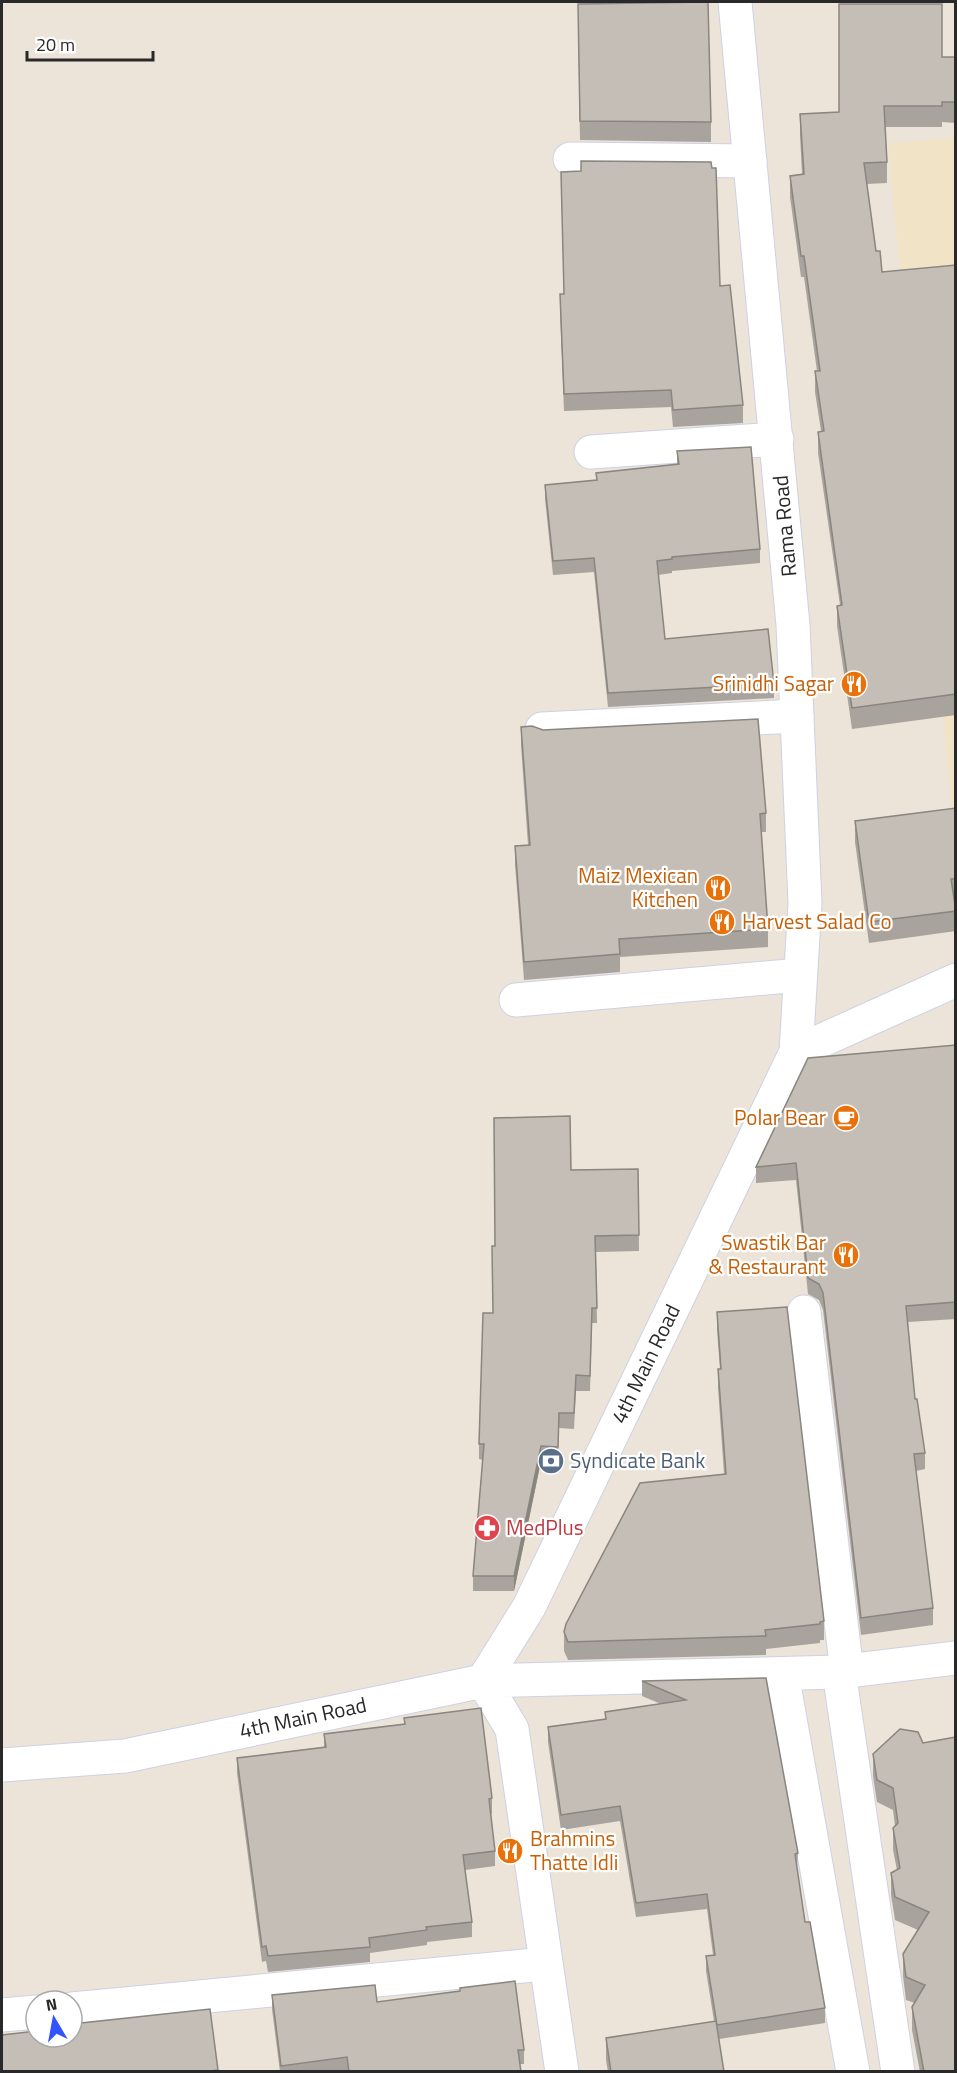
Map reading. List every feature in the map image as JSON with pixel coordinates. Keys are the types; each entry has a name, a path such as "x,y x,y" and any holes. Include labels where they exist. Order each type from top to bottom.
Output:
{"street":[{"name":"Rama Road","path":"735,2 793,625 805,903 796,1052"},
{"path":"570,159 750,161"},
{"path":"591,452 777,439"},
{"path":"542,729 797,716"},
{"path":"516,1000 800,975"},
{"path":"796,1052 956,980"},
{"name":"4th Main Road","path":"2,1765 125,1756 483,1681 529,1607 796,1052"},
{"path":"804,1312 843,1672 898,2072"},
{"path":"562,2072 512,1729 483,1681 843,1672 956,1658"},
{"path":"782,1674 853,2072"},
{"path":"84,2007 545,1964"},
{"path":"2,2015 24,2013"}],"shaded area":[{"path":"955,138 955,845 888,143"}],"building":[{"path":"708,2 711,122 580,121 578,4"},
{"path":"839,4 942,4 942,57 956,57 956,102 942,102 942,106 884,106 887,162 864,163 876,251 880,251 882,272 956,265 956,694 852,708 837,606 842,605 818,432 824,431 815,371 820,371 790,176 804,174 800,114 839,112"},
{"path":"581,161 711,162 712,168 716,168 720,286 730,285 743,405 673,410 671,390 564,394 560,294 564,294 561,172 581,171"},
{"path":"751,447 760,549 672,557 672,559 657,561 665,639 768,629 774,684 608,693 594,558 553,561 545,485 597,480 596,473 679,464 677,451"},
{"path":"758,719 766,813 760,814 768,929 619,939 620,954 524,962 515,846 530,845 521,727 532,726 543,730"},
{"path":"956,808 956,879 951,879 956,911 869,922 855,821"},
{"path":"956,1045 956,1302 906,1306 915,1399 917,1399 925,1453 914,1454 933,1608 861,1618 823,1293 819,1284 808,1278 796,1163 756,1167 808,1058"},
{"path":"570,1116 571,1170 638,1169 639,1235 595,1236 597,1308 592,1308 590,1376 576,1375 574,1413 559,1413 558,1447 541,1446 514,1576 473,1576 484,1444 479,1444 483,1313 493,1313 494,1118"},
{"path":"787,1307 824,1621 820,1624 765,1630 766,1636 568,1642 564,1632 566,1624 640,1483 726,1474 718,1369 721,1369 717,1312"},
{"path":"766,1678 798,1853 795,1854 805,1922 810,1922 825,2008 717,2025 706,1956 715,1955 707,1894 636,1903 620,1806 561,1815 548,1727 606,1719 605,1712 686,1700 642,1681"},
{"path":"481,1708 492,1798 489,1799 495,1851 463,1855 472,1922 426,1927 427,1930 369,1938 370,1947 268,1956 266,1946 262,1947 237,1758 326,1747 324,1734 405,1724 404,1718"},
{"path":"900,1729 918,1732 923,1743 956,1737 956,2072 924,2072 912,2007 925,1985 906,1977 903,1954 929,1912 895,1897 891,1873 900,1868 893,1828 898,1823 893,1788 877,1780 873,1754"},
{"path":"515,1981 524,2050 518,2050 521,2072 349,2072 347,2057 281,2066 272,1995 375,1985 377,2002"},
{"path":"210,2009 218,2070 203,2072 2,2072 2,2035 24,2032 24,2049 84,2049 84,2023"},
{"path":"716,2021 724,2072 611,2072 606,2038"}],"place":[{"name":"Srinidhi Sagar","path":"854,684"},
{"name":"Maiz Mexican Kitchen","path":"718,888"},
{"name":"Harvest Salad Co","path":"722,922"},
{"name":"Polar Bear","path":"846,1118"},
{"name":"Swastik Bar & Restaurant","path":"846,1255"},
{"name":"Syndicate Bank","path":"551,1461"},
{"name":"MedPlus","path":"487,1528"},
{"name":"Brahmins Thatte Idli","path":"510,1851"}]}
